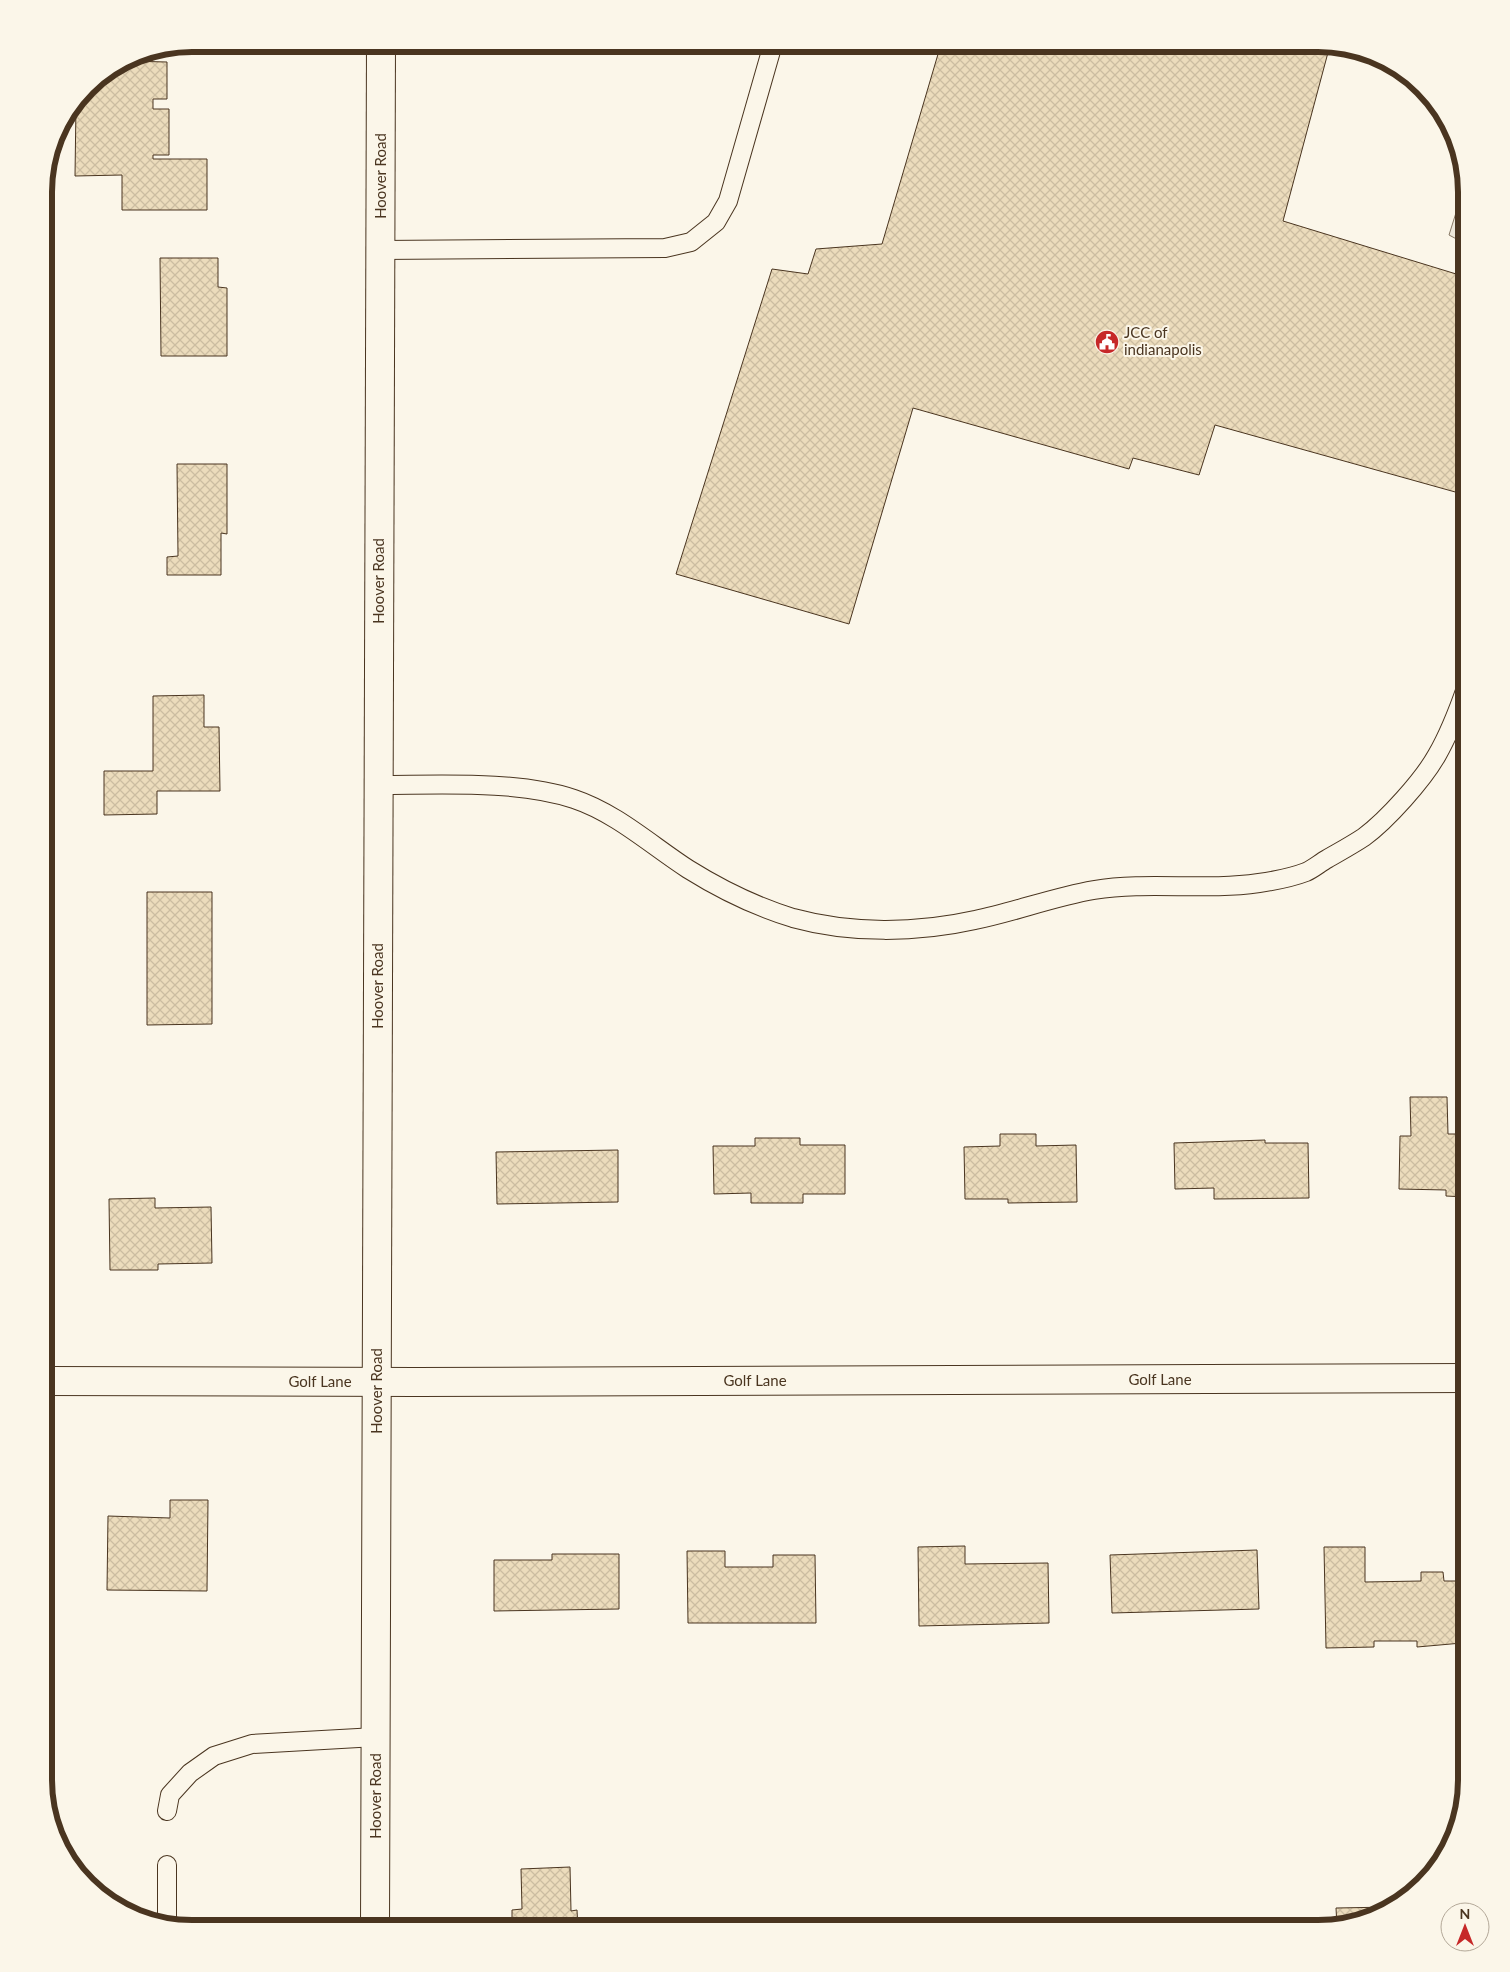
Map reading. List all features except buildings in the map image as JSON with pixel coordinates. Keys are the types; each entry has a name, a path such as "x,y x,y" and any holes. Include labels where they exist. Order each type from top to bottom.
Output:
{"street":[{"name":"Hoover Road","path":"375,1920 381,53"},
{"name":"Golf Lane","path":"53,1381 377,1382 1458,1378"}],"lane":[{"path":"380,250 665,248 691,242 716,222 728,201 770,53"},
{"path":"379,785 491,786 573,798 602,811 689,869 728,891 760,905 794,918 827,924 861,929 911,929 975,920 1051,899 1095,890 1260,883 1306,872 1365,836 1407,795 1436,757 1458,710"},
{"path":"167,1811 170,1795 190,1773 214,1756 252,1744 376,1737"},
{"path":"167,1866 167,1917"}],"shaded area":[{"path":"1458,206 1458,240 1449,235"}],"place":[{"name":"JCC of indianapolis","path":"1107,342"}]}
